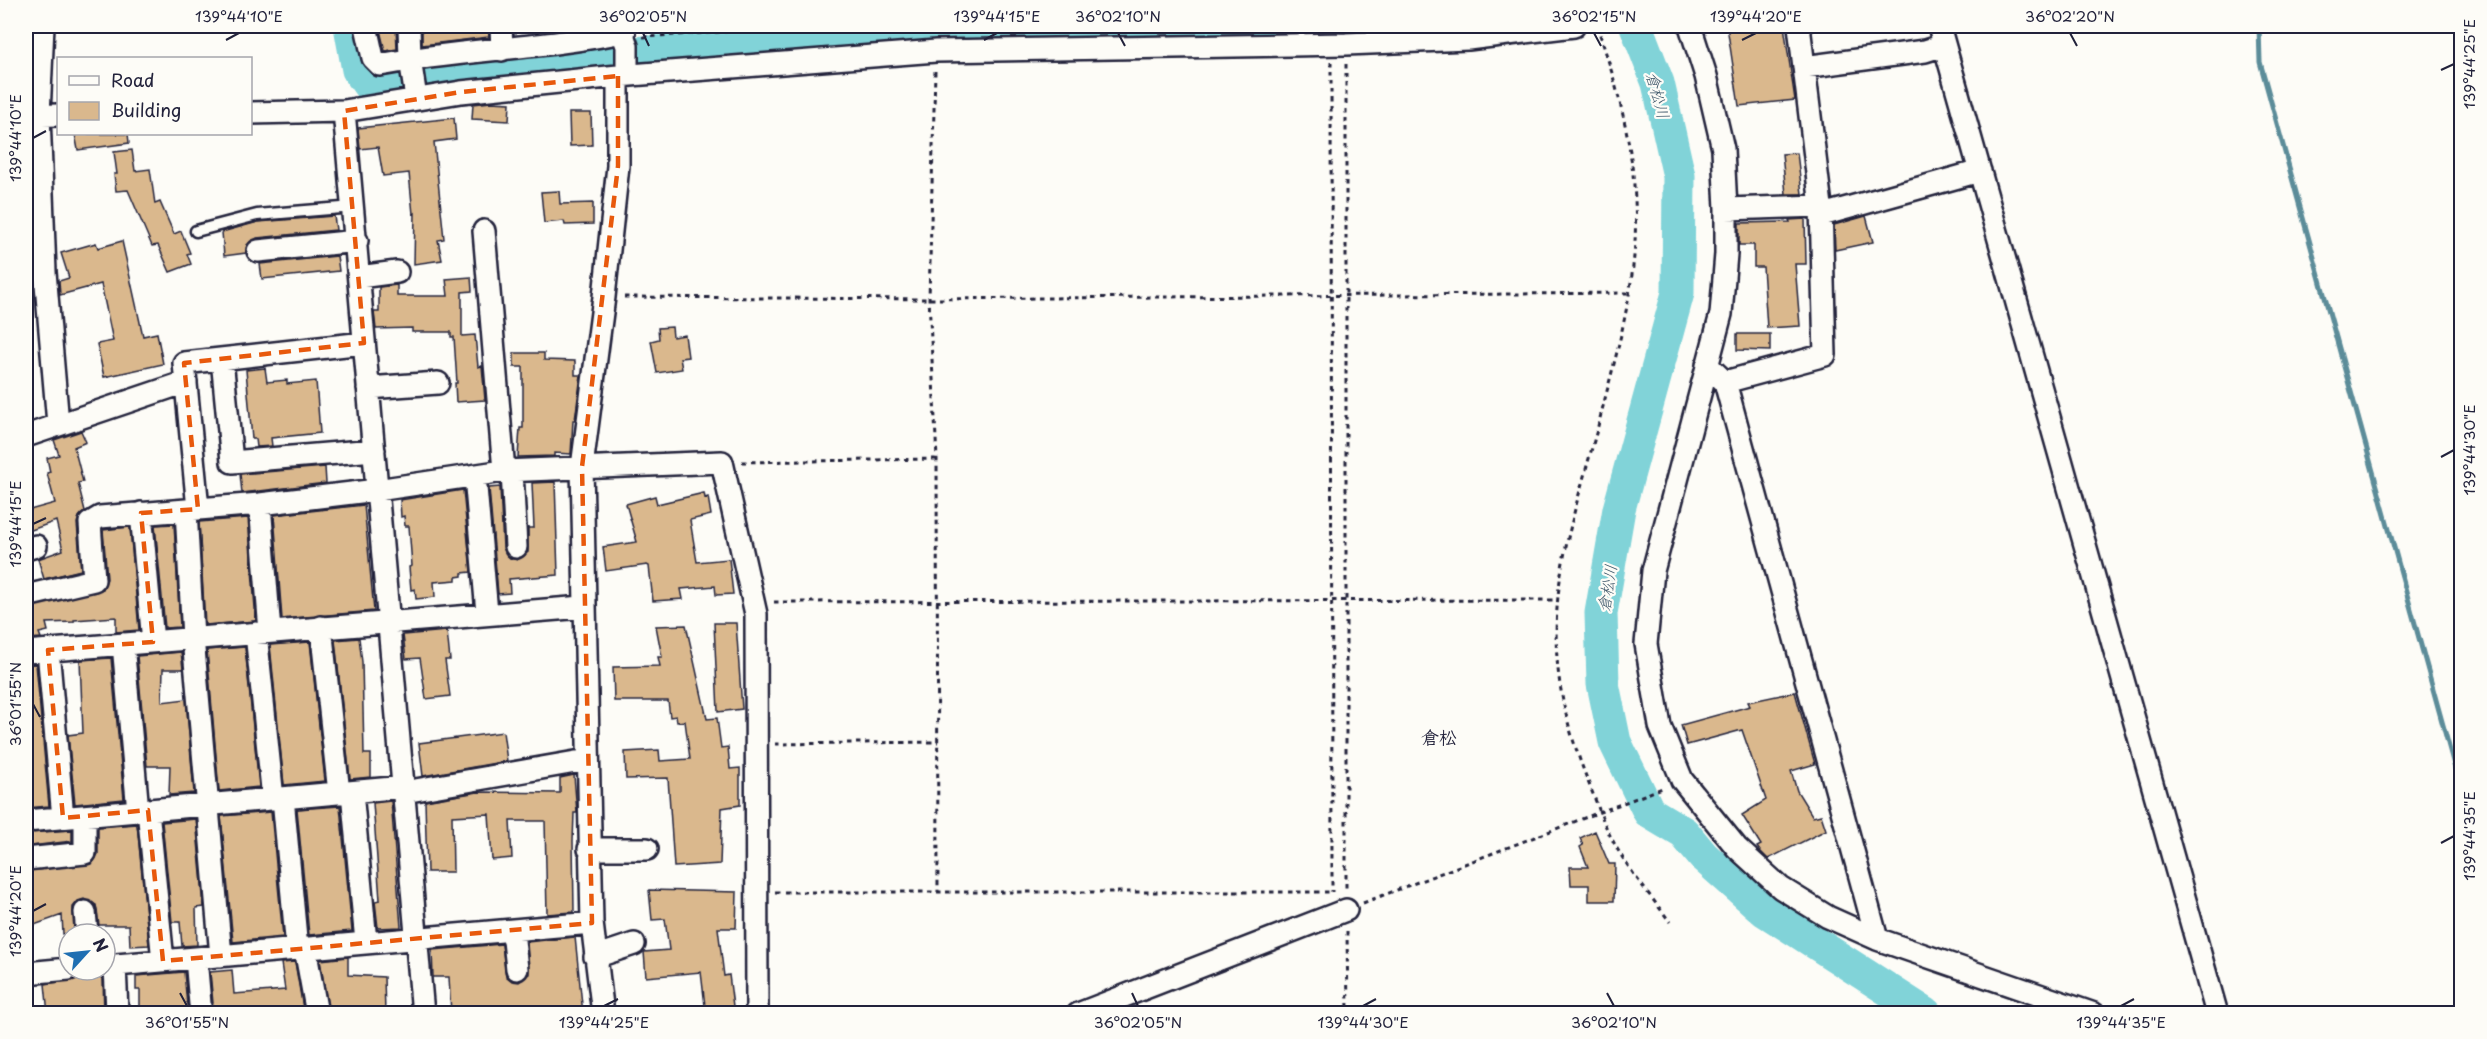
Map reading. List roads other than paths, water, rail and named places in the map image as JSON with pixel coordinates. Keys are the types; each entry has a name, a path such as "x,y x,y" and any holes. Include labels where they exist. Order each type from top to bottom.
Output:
{"street":[{"path":"44,26 41,115 45,272 58,424"},
{"path":"366,26 372,58 380,65 413,80 624,52"},
{"path":"410,26 413,80"},
{"path":"501,26 502,50"},
{"path":"252,112 345,111 413,80 502,50 936,51 1338,44 1468,39 1574,26"},
{"path":"1690,26 1706,76 1723,149 1726,254 1721,314 1653,571 1646,644 1660,726 1682,780 1737,848 1781,888 1828,917 1877,939 2084,1008 2094,1014"},
{"path":"1725,382 1824,355 1822,210 1799,26"},
{"path":"1804,67 1925,51 1942,35 2217,1014"},
{"path":"603,1014 592,923 589,849 582,467 618,166 624,52"},
{"path":"345,111 423,1014"},
{"path":"1726,209 1822,210 1980,171"},
{"path":"484,231 516,548"},
{"path":"258,251 357,241"},
{"path":"360,277 398,272"},
{"path":"220,956 193,638 192,509 184,363 364,343"},
{"path":"222,359 232,462 374,450"},
{"path":"1707,365 1725,382 1877,939"},
{"path":"26,436 186,382"},
{"path":"368,388 438,384"},
{"path":"26,596 94,580 90,523 100,517 260,504 508,471 722,462 756,614 757,1014"},
{"path":"475,476 487,614"},
{"path":"260,504 263,632 278,799 301,948 317,1014"},
{"path":"141,513 153,642"},
{"path":"26,652 583,607"},
{"path":"321,627 366,942"},
{"path":"123,644 163,961"},
{"path":"48,650 63,818"},
{"path":"26,821 346,792 404,790 587,760"},
{"path":"26,859 85,853 85,816"},
{"path":"589,849 647,849"},
{"path":"1078,1014 1346,901"},
{"path":"85,912 86,922"},
{"path":"117,965 592,923"},
{"path":"513,931 516,969"},
{"path":"595,957 633,944"},
{"path":"196,958 200,1004"},
{"path":"26,973 57,970"},
{"path":"112,982 117,1012"}],"lane":[{"path":"196,231 257,215 354,207"}],"waterway":[{"path":"350,26 358,70 370,87 615,54 940,34 1275,26"},
{"name":"倉松川","path":"1636,26 1658,83 1679,176 1678,293 1619,509 1601,613 1603,684 1615,742 1649,812 1684,833 1703,856 1764,910 1926,1014"},
{"path":"2259,26 2260,62 2462,794"}],"district":[{"name":"倉松","path":"1439,736"}]}
